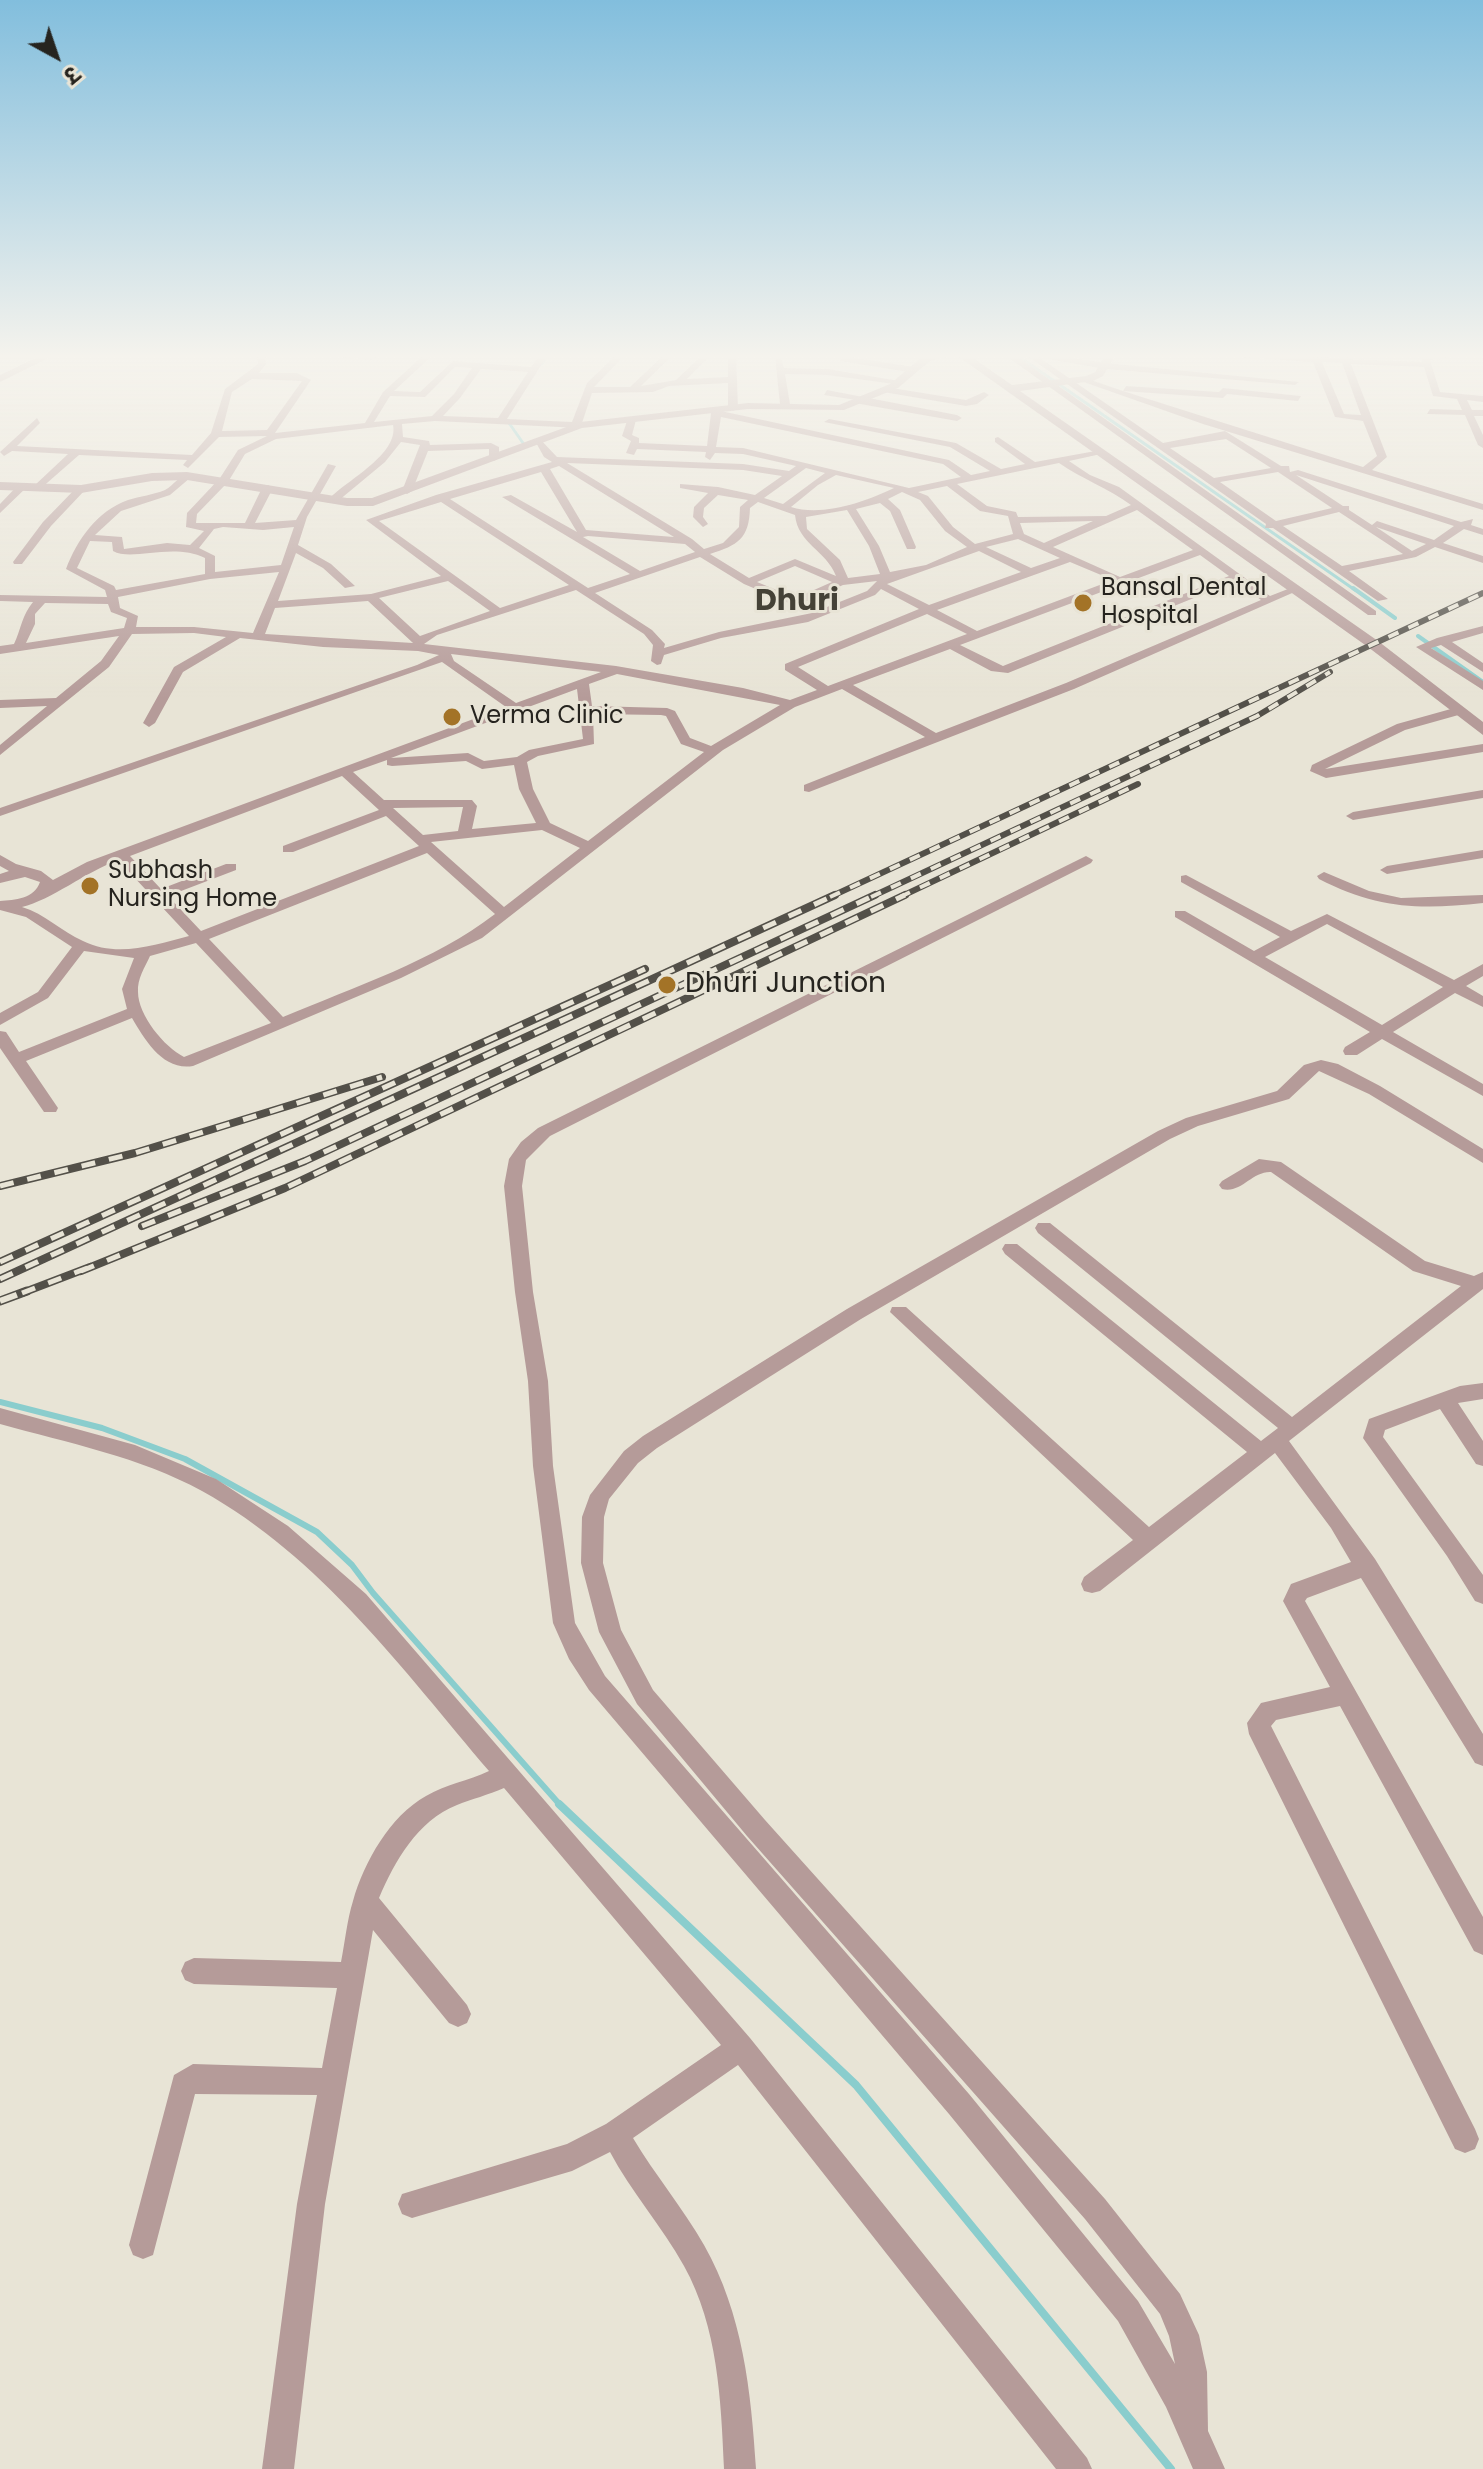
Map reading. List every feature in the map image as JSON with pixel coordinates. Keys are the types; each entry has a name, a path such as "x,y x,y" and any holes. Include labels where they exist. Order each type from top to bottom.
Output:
{"street":[{"path":"39,487 59,468"},
{"path":"0,751 113,656 134,618 115,610 110,588 71,569 87,538 122,506 172,492 186,468"},
{"path":"232,468 189,517 190,525 207,528 219,524 249,524 263,527 299,523"},
{"path":"257,638 286,568 299,523 330,468"},
{"path":"334,499 371,468"},
{"path":"407,491 417,468"},
{"path":"0,486 81,489 180,476 373,502 467,468"},
{"path":"499,612 370,521 440,497 543,468"},
{"path":"544,468 579,535"},
{"path":"569,468 688,541 701,553 748,582 822,613"},
{"path":"684,486 686,477 697,468"},
{"path":"739,468 790,474"},
{"path":"419,644 433,633 638,574 729,543 744,528 744,509 793,468"},
{"path":"823,468 907,489 924,498 949,529 977,548 1031,572"},
{"path":"955,468 971,479"},
{"path":"993,468 1001,473"},
{"path":"684,486 721,490 758,499 802,515 850,507 907,489 1024,468"},
{"path":"1073,468 1115,489 1269,600"},
{"path":"1121,468 1373,644 1483,730"},
{"path":"1180,468 1264,526 1382,599"},
{"path":"1193,468 1372,613"},
{"path":"1280,468 1412,555"},
{"path":"1212,481 1286,468"},
{"path":"1359,468 1483,509"},
{"path":"703,524 698,517 701,502 760,470"},
{"path":"1283,470 1483,532"},
{"path":"785,507 814,483 834,472"},
{"path":"1264,526 1344,512 1367,494 1396,479"},
{"path":"950,483 984,509 1008,512 1019,536"},
{"path":"0,510 23,486"},
{"path":"684,486 701,502"},
{"path":"249,524 257,512 260,498 268,488"},
{"path":"18,562 47,524 81,489"},
{"path":"440,497 648,632 659,644 652,674"},
{"path":"507,497 579,535 638,574"},
{"path":"882,499 895,510 911,547"},
{"path":"1046,546 1137,506"},
{"path":"850,507 874,546 887,578 969,636"},
{"path":"1339,570 1412,555 1436,543 1483,509"},
{"path":"1344,512 1483,560"},
{"path":"802,515 802,530 836,562 842,581"},
{"path":"1014,520 1110,518"},
{"path":"192,549 210,531 207,528"},
{"path":"579,535 688,541"},
{"path":"796,602 842,581 887,578 1019,536 1115,577"},
{"path":"87,538 118,539 120,552 161,545 192,549 210,556 210,576"},
{"path":"292,546 327,566 349,586"},
{"path":"144,953 130,995 136,1011 165,1051 181,1062 211,1054 460,945 713,751 791,704 1115,577 1196,550"},
{"path":"969,636 1196,550"},
{"path":"826,690 791,672 789,667 929,609 1072,557"},
{"path":"748,582 795,562 842,581"},
{"path":"0,598 113,598 210,576 286,568"},
{"path":"271,605 371,597 449,577"},
{"path":"950,644 1004,670 1237,577"},
{"path":"659,653 719,635 793,623 871,593 887,578"},
{"path":"809,788 1070,686 1293,590"},
{"path":"371,597 419,644"},
{"path":"18,648 29,624 29,614 41,600"},
{"path":"1483,629 1422,647 1483,686"},
{"path":"0,650 128,631 194,630 257,638 419,644 445,654 652,674 791,704"},
{"path":"149,723 178,670 237,635"},
{"path":"1434,642 1483,668"},
{"path":"445,654 462,673 517,709"},
{"path":"0,812 421,668 445,654"},
{"path":"2,904 23,903 70,874 616,670"},
{"path":"369,764 468,757 482,765 520,761 534,753 588,742 590,731 583,684"},
{"path":"842,684 935,738"},
{"path":"0,704 60,702"},
{"path":"585,710 663,711 671,714 685,741 713,751"},
{"path":"1458,711 1401,727 1317,768 1317,771 1326,774 1483,748"},
{"path":"520,761 526,789 544,826"},
{"path":"345,772 503,914"},
{"path":"1353,816 1483,794"},
{"path":"288,849 384,807 467,803 470,806 464,836"},
{"path":"2,904 31,914 80,946 123,954 144,953 197,938 425,843 544,826 589,847"},
{"path":"1387,870 1483,854"},
{"path":"121,855 281,1024"},
{"path":"1086,860 544,1132 527,1146 518,1159 513,1186 524,1292 538,1381 543,1466 564,1623 577,1652 597,1683 959,2104 1128,2311 1177,2396 1209,2469"},
{"path":"1,864 35,873 47,881 31,914"},
{"path":"158,895 231,867"},
{"path":"0,879 35,873 70,874"},
{"path":"1324,876 1367,898 1383,901 1446,903 1483,899"},
{"path":"1186,879 1291,937"},
{"path":"1180,914 1483,1091"},
{"path":"1254,957 1323,918 1331,919 1483,1002"},
{"path":"0,1020 43,995 80,946"},
{"path":"1351,1051 1483,969"},
{"path":"16,1059 136,1011"},
{"path":"0,1036 50,1108"},
{"path":"1193,2431 1192,2372 1184,2335 1170,2304 1095,2209 756,1828 645,1697 610,1632 592,1563 593,1517 600,1495 641,1450 840,1322 1164,1135 1192,1122 1283,1095 1295,1087 1308,1068 1321,1065 1347,1074 1483,1157"},
{"path":"1228,1185 1259,1165 1275,1166 1419,1266 1479,1282"},
{"path":"1044,1228 1277,1440 1367,1566 1483,1755"},
{"path":"1011,1249 1277,1440"},
{"path":"1092,1584 1479,1282"},
{"path":"899,1312 1148,1540"},
{"path":"1483,1391 1445,1400 1376,1425 1373,1438 1455,1550 1483,1594"},
{"path":"1445,1400 1483,1458"},
{"path":"0,1416 135,1453 209,1485 281,1532 358,1601 741,2047 1076,2469"},
{"path":"1367,1566 1299,1591 1294,1601 1483,1942"},
{"path":"1344,1695 1269,1711 1259,1723 1261,1734 1465,2139"},
{"path":"278,2469 311,2204 365,1901 378,1869 394,1843 418,1817 449,1796 483,1788 506,1774"},
{"path":"365,1901 458,2014"},
{"path":"194,1971 351,1975"},
{"path":"412,2204 540,2169 572,2157 616,2134 741,2047"},
{"path":"143,2245 184,2085 193,2078 333,2082"},
{"path":"616,2134 627,2157 706,2277 732,2373 740,2469"}],"waterway":[{"path":"1180,468 1355,590"},
{"path":"1353,588 1395,618"},
{"path":"1418,636 1483,682"},
{"path":"0,1402 102,1428 185,1459 317,1532 352,1565 373,1593 560,1805"},
{"path":"560,1805 856,2085 1171,2469"}],"railway":[{"path":"830,897 1483,593"},
{"path":"871,897 1257,716 1330,672"},
{"path":"900,897 1138,784"},
{"path":"0,1279 835,895"},
{"path":"142,1226 305,1161 875,895"},
{"path":"81,1271 285,1188 905,895"},
{"path":"0,1262 645,969"},
{"path":"0,1186 135,1153 382,1077"},
{"path":"22,1293 90,1267"},
{"path":"0,1301 27,1291"}],"place":[{"name":"Bansal Dental Hospital","path":"1083,603"},
{"name":"Verma Clinic","path":"452,717"},
{"name":"Subhash Nursing Home","path":"90,886"},
{"name":"Dhuri Junction","path":"667,985"}],"district":[{"name":"Dhuri","path":"797,602"}]}
